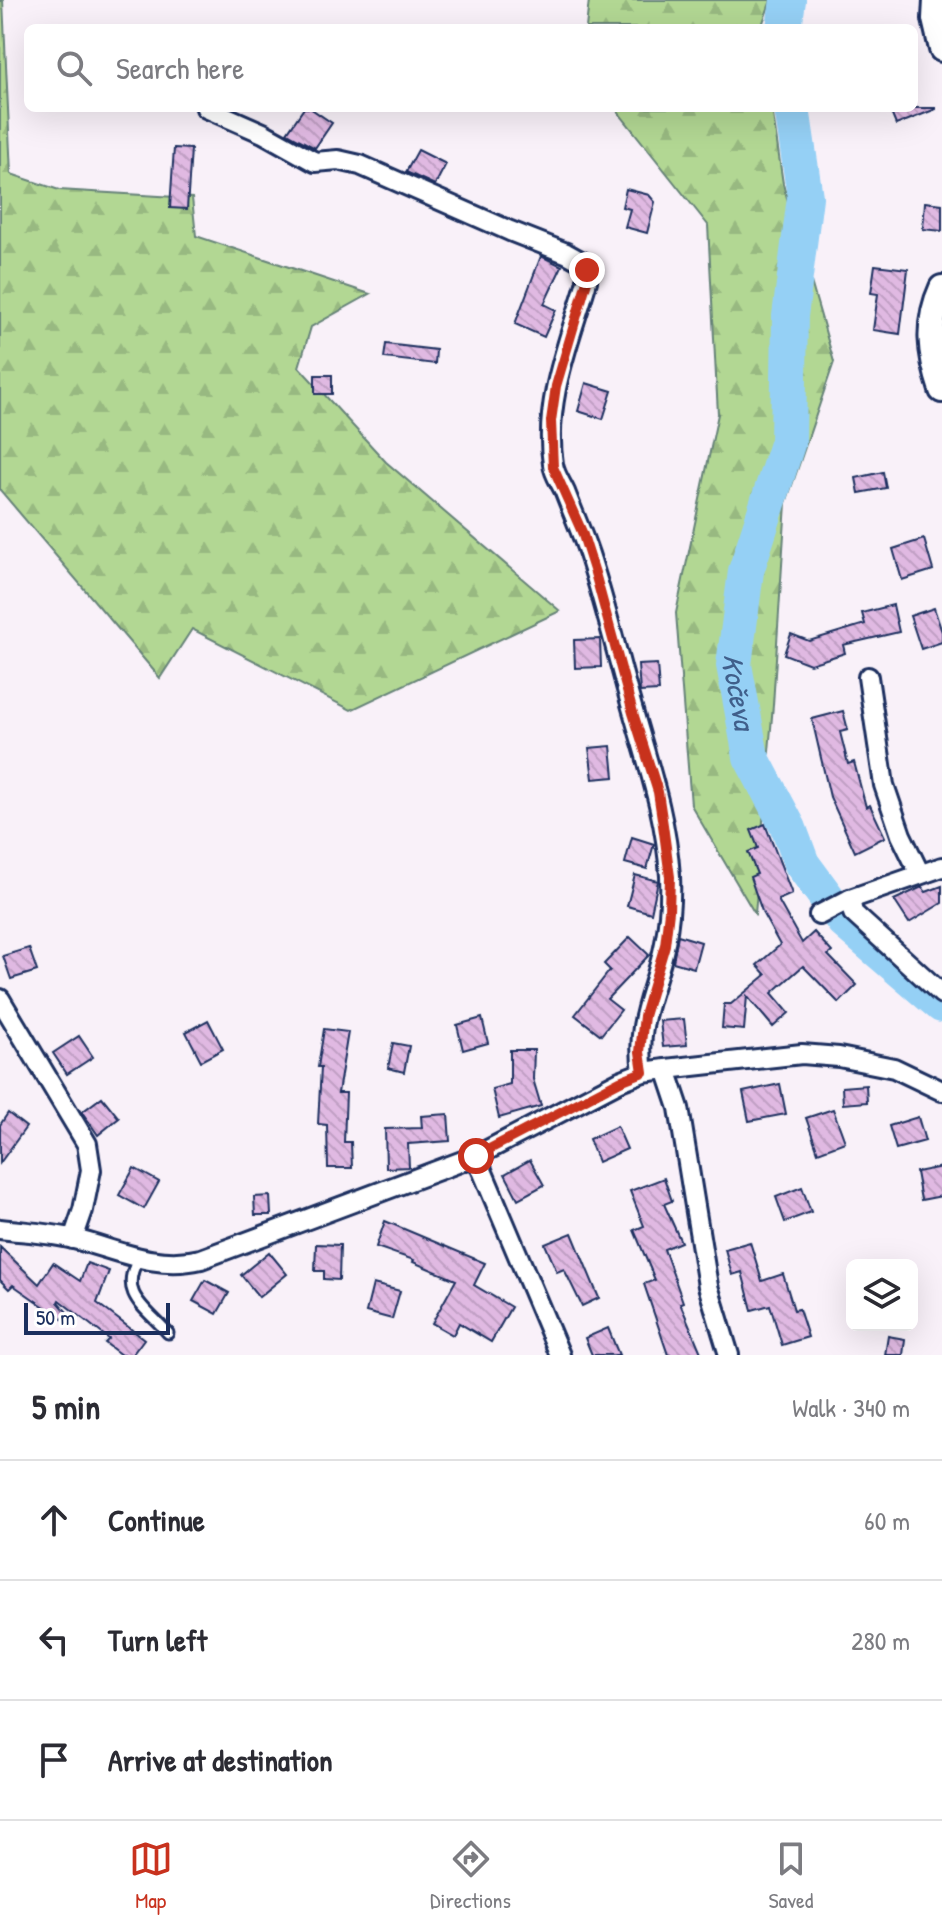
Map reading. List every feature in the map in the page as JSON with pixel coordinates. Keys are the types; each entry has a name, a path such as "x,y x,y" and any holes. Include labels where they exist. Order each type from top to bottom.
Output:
{"main road":[{"path":"936,0 935,19 942,49"},
{"path":"942,288 930,321 931,351 942,390"}],"street":[{"path":"215,112 263,133 315,162 338,160 360,165 584,263 587,281 556,386 551,421 553,467 582,532 658,792 670,877 669,911 665,945 644,1016 640,1052 643,1072"},
{"path":"868,677 884,785 901,835 920,874"},
{"path":"821,914 847,901 942,867"},
{"path":"847,901 853,913 942,994"},
{"path":"0,999 87,1144 91,1170 73,1239"},
{"path":"0,1229 73,1239 138,1260 181,1264 476,1156 643,1072 802,1054 839,1057 894,1068 942,1091"},
{"path":"666,1069 679,1108 708,1286 729,1355"},
{"path":"476,1156 560,1355"}],"lane":[{"path":"138,1260 129,1274 132,1293 168,1333"}],"green space":[{"path":"0,0 3,0 11,174 59,190 192,198 196,236 370,294 311,327 299,367 386,462 560,611 351,710 192,629 160,678 0,490"},
{"path":"589,0 771,0 762,24 586,24"},
{"path":"618,112 773,112 783,184 834,362 786,503 755,914 691,805 676,613 718,414 708,225"}],"building":[{"path":"918,108 936,108 936,109 896,125 891,112 918,112"},
{"path":"301,112 316,112 332,123 315,148 287,133"},
{"path":"174,148 191,149 187,209 170,208"},
{"path":"418,150 446,164 435,185 406,172"},
{"path":"626,189 649,195 655,202 647,233 625,227 630,209 622,207"},
{"path":"925,202 942,204 942,231 923,229"},
{"path":"541,256 562,266 544,304 556,310 544,337 515,324"},
{"path":"875,265 908,269 900,334 873,330 878,294 871,293"},
{"path":"386,344 436,350 435,364 384,358"},
{"path":"315,375 332,375 332,394 315,394"},
{"path":"586,383 612,391 603,419 578,411"},
{"path":"883,472 886,488 859,493 856,478"},
{"path":"924,539 933,570 902,580 893,549"},
{"path":"893,605 899,632 843,645 845,653 810,664 784,654 791,634 809,641 865,624 862,613"},
{"path":"934,608 942,642 921,649 910,616"},
{"path":"600,639 601,667 575,668 574,640"},
{"path":"657,664 659,691 640,692 638,665"},
{"path":"843,711 848,730 840,732 848,764 854,762 866,807 870,805 885,837 855,852 830,797 812,719"},
{"path":"611,746 614,777 593,779 589,748"},
{"path":"765,824 792,894 778,900 802,943 814,932 832,952 828,955 857,985 839,1003 803,966 772,993 789,1013 773,1027 747,996 744,1030 722,1028 724,1004 731,1004 766,975 757,965 780,945 763,914 750,877 757,874 748,852 758,848 751,830"},
{"path":"632,837 654,844 647,869 625,863"},
{"path":"635,875 658,881 651,913 627,906"},
{"path":"942,886 942,903 909,923 894,900 922,887 926,892"},
{"path":"678,935 701,942 694,968 673,962"},
{"path":"630,937 649,955 607,999 621,1010 601,1035 575,1015 610,970 604,964"},
{"path":"29,948 37,971 11,979 3,956"},
{"path":"482,1018 488,1043 463,1050 457,1025"},
{"path":"684,1019 687,1045 663,1047 660,1021"},
{"path":"208,1020 223,1049 201,1061 186,1032"},
{"path":"324,1029 348,1032 338,1093 346,1093 344,1142 351,1142 352,1168 328,1168 327,1125 318,1124 321,1067 318,1067"},
{"path":"79,1036 93,1057 67,1074 53,1053"},
{"path":"393,1043 409,1046 404,1072 388,1068"},
{"path":"510,1050 534,1050 533,1079 541,1106 499,1118 492,1089 510,1084"},
{"path":"780,1084 786,1114 749,1121 743,1092"},
{"path":"866,1085 867,1102 843,1104 842,1087"},
{"path":"102,1097 119,1118 98,1135 82,1112"},
{"path":"833,1109 845,1142 818,1152 806,1118"},
{"path":"8,1113 26,1127 0,1163 0,1125"},
{"path":"448,1114 450,1141 408,1144 409,1167 386,1168 385,1129 422,1128 421,1116"},
{"path":"918,1117 925,1141 896,1149 889,1126"},
{"path":"617,1126 627,1149 598,1162 589,1139"},
{"path":"530,1160 544,1185 518,1199 505,1174"},
{"path":"942,1167 942,1196 921,1200 916,1172"},
{"path":"134,1168 159,1182 144,1209 119,1195"},
{"path":"664,1178 672,1201 664,1204 681,1242 664,1249 683,1302 680,1303 702,1355 668,1355 644,1284 655,1280 634,1230 644,1226 630,1191"},
{"path":"802,1187 811,1212 785,1222 776,1197"},
{"path":"270,1196 271,1215 255,1215 254,1197"},
{"path":"385,1221 485,1263 474,1285 511,1307 491,1342 459,1323 453,1335 432,1323 456,1280 414,1260 376,1247"},
{"path":"572,1233 599,1298 582,1306 564,1269 557,1272 545,1244"},
{"path":"750,1242 762,1281 783,1274 794,1310 799,1309 808,1337 782,1345 770,1305 752,1310 742,1272 732,1275 725,1249"},
{"path":"316,1244 340,1245 339,1280 324,1279 324,1271 315,1271"},
{"path":"0,1247 39,1284 53,1263 80,1281 87,1263 109,1271 97,1303 144,1339 132,1355 121,1355 105,1343 109,1339 59,1300 67,1312 62,1319 13,1285 9,1289 0,1280"},
{"path":"269,1252 287,1274 259,1297 241,1275"},
{"path":"205,1280 229,1293 217,1314 193,1301"},
{"path":"373,1284 400,1291 392,1319 366,1312"},
{"path":"608,1328 619,1355 592,1355 585,1338"},
{"path":"888,1336 905,1339 903,1355 885,1355"}],"waterway":[{"path":"785,24 788,0"},
{"name":"Kočeva","path":"793,112 805,197 790,316 788,441 746,571 734,665 751,757 789,829 802,864 844,921 942,1005"}],"route":[{"path":"476,1156 643,1072 640,1052 644,1016 665,945 670,877 658,792 582,532 553,467 551,421 556,386 587,281 587,270"}]}
